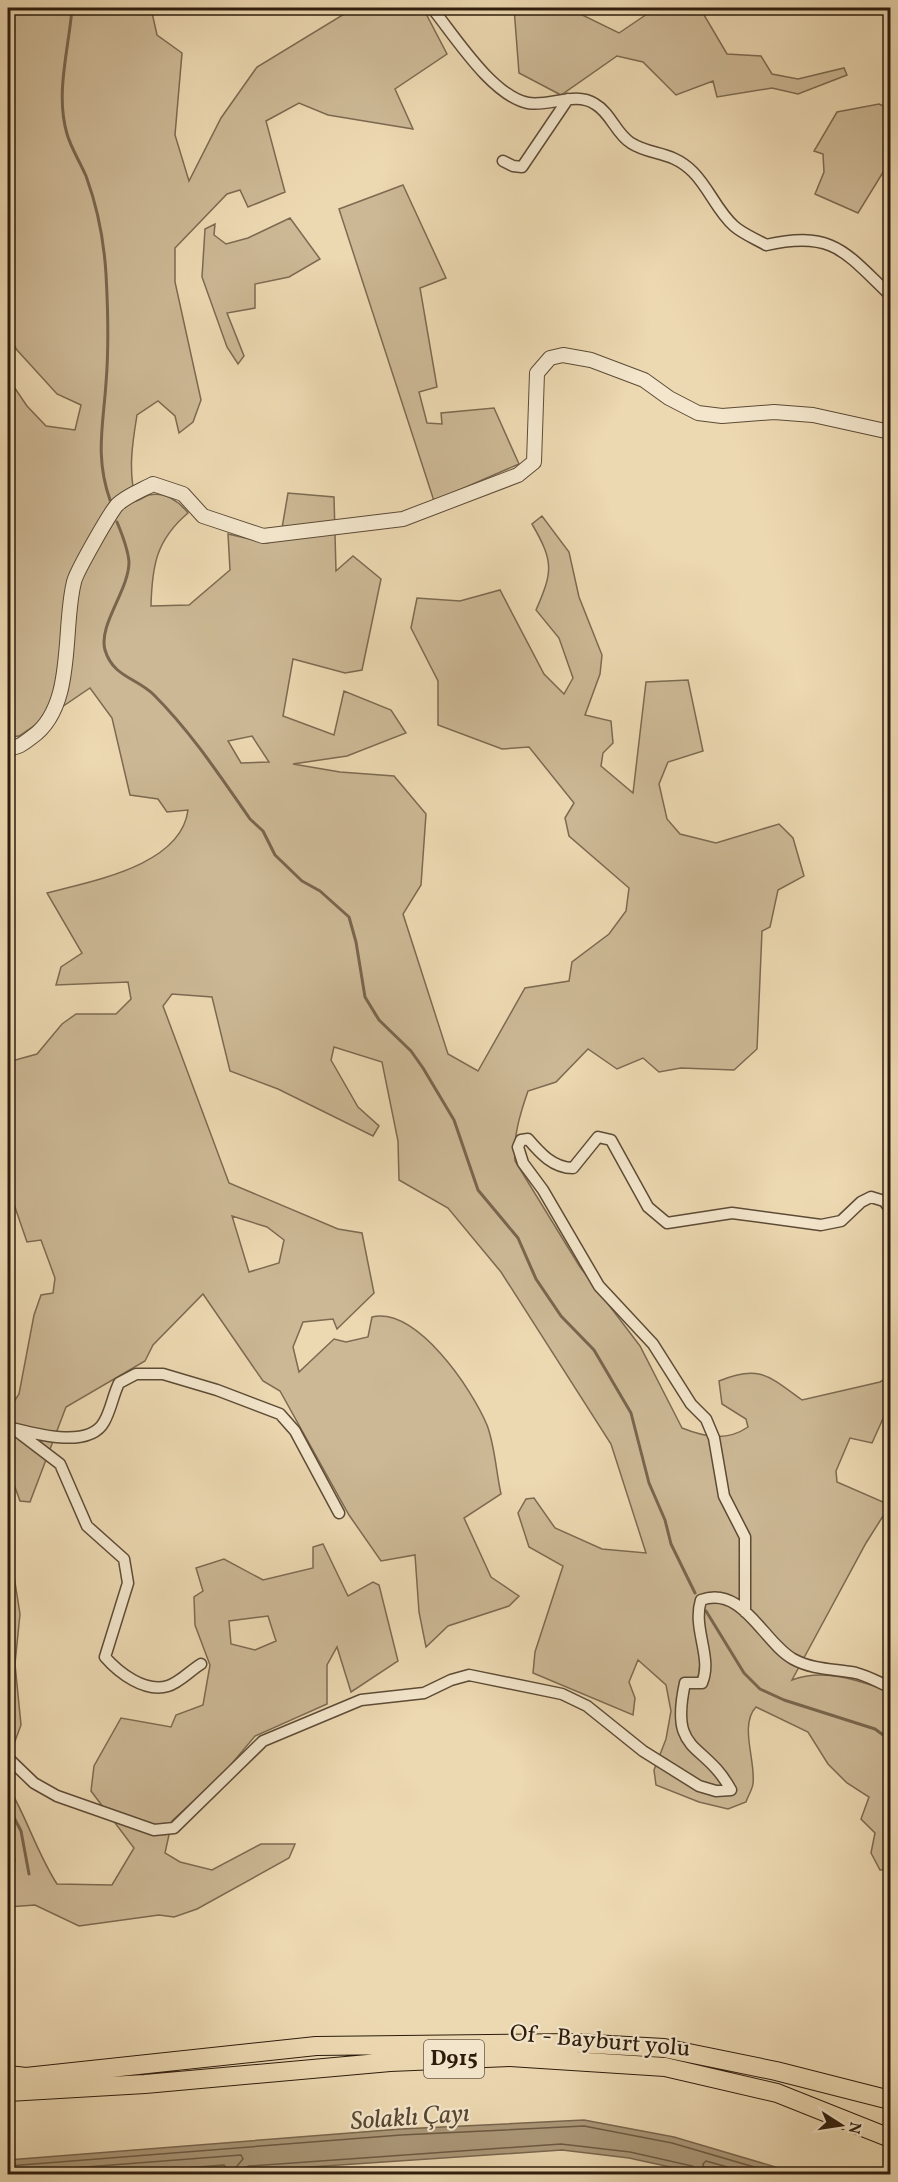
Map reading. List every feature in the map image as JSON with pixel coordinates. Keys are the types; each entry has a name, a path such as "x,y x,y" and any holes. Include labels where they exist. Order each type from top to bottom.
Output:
{"highway":[{"name":"Of - Bayburt yolu","path":"8,2075 26,2077 316,2046 574,2043 664,2048 776,2071 891,2100"},
{"name":"Of - Bayburt yolu","path":"8,2092 145,2084 390,2062 510,2057 665,2067 777,2093 891,2138"}],"street":[{"path":"432,8 486,76 511,96 527,103 555,103 568,98 592,102 603,110 626,139 634,145 663,152 693,171 735,227 766,245 792,239 811,238 844,250 891,295"},
{"path":"503,161 522,167 568,98"},
{"path":"8,748 17,748 43,730 56,705 64,677 65,645 74,579 117,506 153,484 183,494 203,516 263,536 403,519 518,475 534,462 537,373 550,358 563,355 591,360 644,380 669,398 698,413 723,416 774,412 813,415 891,432"},
{"path":"745,1612 745,1537 724,1496 714,1438 706,1419 691,1404 653,1344 599,1286 543,1190 523,1163 518,1148 521,1140 528,1139 547,1158 564,1168 573,1168 598,1137 611,1140 648,1207 667,1223 732,1213 821,1225 841,1221 861,1202 871,1197 884,1201 891,1209"},
{"path":"10,1427 64,1438 83,1437 103,1425 119,1383 136,1374 163,1374 217,1390 280,1414 295,1431 339,1513"},
{"path":"10,1427 60,1464 87,1526 124,1559 128,1583 105,1657 121,1674 145,1684 168,1686 201,1664"},
{"path":"8,1758 34,1783 57,1796 154,1830 174,1828 263,1741 361,1700 424,1693 451,1680 469,1675 562,1694 587,1706 643,1751 699,1786 716,1791 731,1790 725,1779 691,1747 682,1729 679,1710 686,1683 702,1683 707,1672 698,1612 701,1600 712,1596 733,1602 792,1659 816,1668 858,1674 891,1688"}],"shaded area":[{"path":"8,8 151,8 157,35 182,53 175,135 189,181 221,118 257,67 354,8 423,8 447,54 395,89 413,129 328,115 299,103 266,121 285,192 248,207 240,190 227,194 175,248 175,282 201,400 193,422 179,433 175,416 158,401 137,415 131,469 136,501 155,494 166,496 176,501 188,513 177,523 162,544 155,566 151,606 189,605 230,570 228,534 267,543 280,540 288,493 334,497 336,571 353,556 381,579 362,670 345,673 293,659 283,716 334,735 344,691 391,710 406,733 347,756 293,764 340,772 394,776 426,814 421,885 403,914 448,1054 478,1071 525,988 569,981 572,962 609,934 626,911 629,888 569,836 565,818 574,803 529,747 502,749 438,725 438,681 411,628 417,598 460,601 500,590 544,674 564,694 573,678 559,638 536,610 546,585 549,567 544,548 532,524 542,516 569,552 579,597 602,655 600,674 585,715 611,721 613,743 603,753 601,766 633,793 646,682 688,680 703,751 668,762 659,784 667,819 680,834 716,843 779,824 793,838 804,876 778,890 770,927 762,931 757,1049 734,1070 681,1068 659,1072 643,1058 617,1069 588,1049 556,1082 528,1091 516,1134 515,1161 580,1267 640,1346 682,1428 707,1436 724,1436 740,1432 748,1427 746,1419 722,1404 719,1381 744,1373 754,1373 772,1379 802,1400 880,1382 890,1376 890,1403 872,1443 850,1438 836,1471 837,1482 890,1505 866,1543 792,1680 829,1675 866,1683 890,1692 890,1869 880,1870 871,1853 875,1833 861,1819 869,1797 847,1783 828,1764 808,1732 756,1707 751,1715 748,1733 753,1775 752,1786 746,1802 728,1809 699,1802 656,1785 654,1770 666,1739 671,1711 666,1685 638,1660 629,1682 635,1698 633,1715 533,1673 535,1652 563,1566 529,1547 518,1513 526,1499 534,1498 555,1528 602,1549 646,1553 611,1444 501,1272 448,1208 399,1180 398,1141 382,1062 334,1047 331,1060 358,1107 379,1126 373,1136 278,1089 230,1071 212,997 172,994 163,1006 229,1183 338,1229 362,1233 374,1293 337,1329 333,1319 303,1322 293,1347 299,1372 334,1339 346,1342 368,1337 372,1317 389,1317 407,1325 424,1337 441,1354 469,1392 487,1425 501,1494 464,1518 491,1577 519,1596 509,1606 448,1626 426,1647 419,1612 415,1555 381,1561 349,1515 280,1391 263,1381 203,1294 153,1345 145,1361 66,1407 30,1502 20,1501 8,1468 8,1411 19,1394 34,1315 41,1295 53,1293 55,1278 41,1240 27,1242 8,1187 8,1062 37,1054 62,1024 76,1014 116,1014 131,999 128,982 56,985 61,967 82,953 47,893 109,876 152,858 169,845 182,829 188,810 167,812 158,799 130,795 112,718 90,688 19,736 8,737 8,378 27,406 46,426 75,430 81,405 57,394 17,350 8,334","holes":["252,736 269,762 241,763 228,741","232,1216 267,1227 284,1240 279,1263 249,1272"]},
{"path":"514,8 568,8 619,33 656,8 700,8 727,54 761,56 772,74 798,79 844,68 847,75 798,94 772,88 717,97 713,81 676,95 643,62 617,56 561,95 519,73"},
{"path":"879,104 890,109 890,161 858,213 815,194 824,172 823,154 814,151 837,112"},
{"path":"403,185 446,278 420,288 437,387 419,392 427,423 442,424 441,413 494,408 519,464 434,501 339,209"},
{"path":"290,218 320,259 289,277 255,284 255,308 227,313 244,356 238,364 227,347 202,277 205,229 215,224 214,235 226,244 248,238"},
{"path":"323,1544 348,1596 373,1582 379,1585 398,1661 351,1692 337,1647 327,1665 327,1704 255,1736 223,1774 172,1821 165,1853 180,1862 212,1870 261,1844 295,1844 289,1858 197,1909 174,1917 159,1915 79,1926 35,1905 8,1907 8,1871 15,1861 11,1837 8,1834 8,1786 57,1884 112,1885 134,1848 91,1791 94,1766 121,1718 171,1727 176,1715 203,1705 210,1665 195,1625 194,1597 203,1591 196,1568 224,1559 263,1580 313,1568 313,1547","holes":["268,1616 276,1641 255,1650 231,1644 229,1621"]},
{"path":"8,1567 14,1576 20,1614 15,1664 21,1725 8,1760"}],"water":[{"path":"584,2120 674,2137 799,2174 702,2174 629,2158 562,2150 207,2174 8,2174 8,2160 401,2129"}],"waterway":[{"path":"72,8 62,103 67,134 86,176 97,211 104,249 108,342 101,456 110,500"},
{"path":"117,522 129,562 128,573 106,630 105,650 109,659 120,672 154,695 180,724 250,819 263,831 275,855 302,881 320,891 349,917 356,942 365,997 379,1020 411,1051 423,1068 454,1120 478,1190 518,1238 536,1279 561,1316 594,1350 631,1413 649,1483 665,1520 671,1544 695,1593"},
{"path":"706,1611 744,1673 760,1689 784,1700 875,1729 890,1740"},
{"path":"8,1806 21,1831 29,1874"}],"water label":[{"name":"Solaklı Çayı","path":"410,2118"}]}
